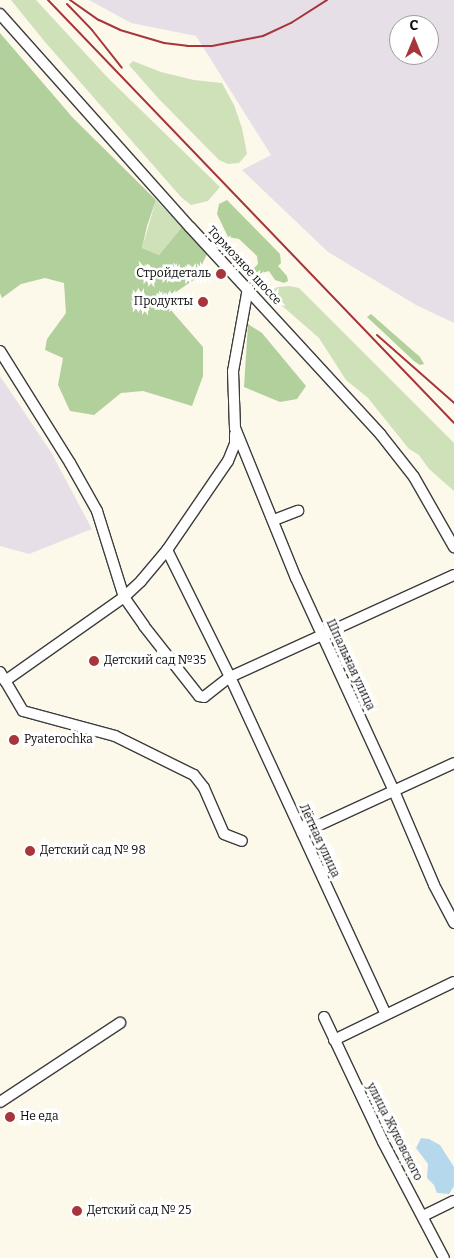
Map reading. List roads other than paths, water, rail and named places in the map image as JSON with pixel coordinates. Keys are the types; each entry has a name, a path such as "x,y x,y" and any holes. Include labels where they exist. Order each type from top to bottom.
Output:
{"street":[{"name":"Тормозное шоссе","path":"0,14 398,455 429,501 454,547"},
{"name":"Шпальная улица","path":"248,288 233,371 233,414 235,428 296,578 394,791 434,886 454,924"},
{"path":"0,351 70,463 97,511 124,597 144,626 199,696 204,697 230,677 454,575"},
{"path":"235,428 235,444 228,461 167,550 141,581 124,597 2,677 23,711 115,736 194,776 204,788 224,834 242,841"},
{"path":"274,520 298,511"},
{"name":"Лётная улица","path":"167,550 230,677 386,1014"},
{"path":"302,833 454,763"},
{"path":"334,1040 454,982"},
{"name":"улица Жуковского","path":"324,1017 444,1258"},
{"path":"0,1102 120,1024"},
{"path":"423,1216 454,1201"}],"water":[{"path":"421,1138 429,1139 440,1145 454,1167 454,1186 449,1194 437,1193 434,1185 427,1178 428,1164 416,1148"}],"railway":[{"path":"48,0 454,423"},
{"path":"70,0 99,20 120,30 164,43 187,46 212,46 263,36 291,23 327,0"},
{"path":"67,4 92,30 122,68"},
{"path":"377,335 454,403"}],"place":[{"name":"Стройдеталь","path":"221,274"},
{"name":"Продукты","path":"203,302"},
{"name":"Детский сад №35","path":"94,661"},
{"name":"Pyaterochka","path":"14,740"},
{"name":"Детский сад № 98","path":"30,851"},
{"name":"Не еда","path":"10,1117"},
{"name":"Детский сад № 25","path":"77,1211"}]}
